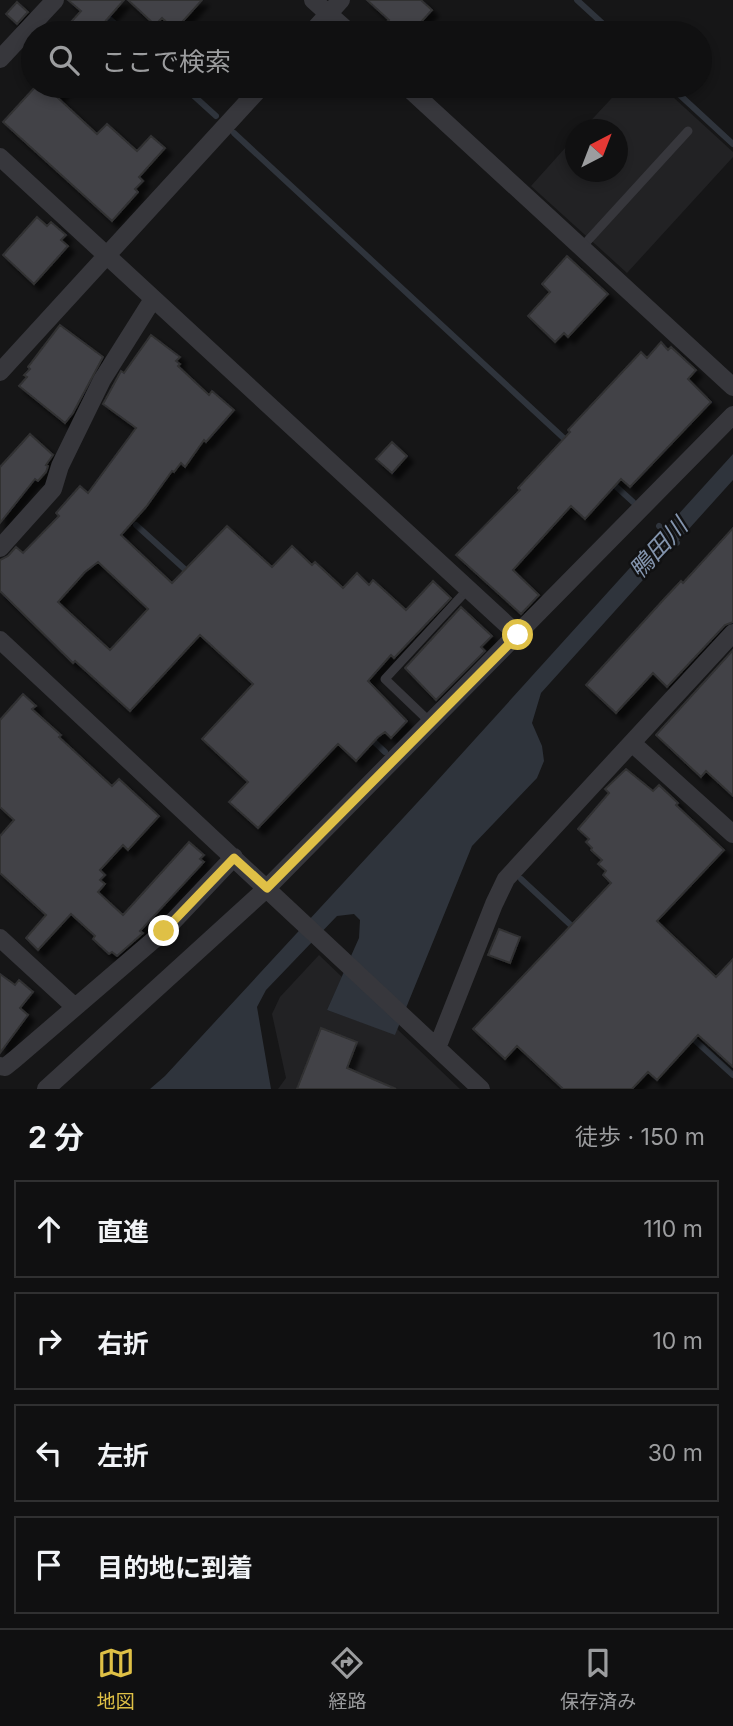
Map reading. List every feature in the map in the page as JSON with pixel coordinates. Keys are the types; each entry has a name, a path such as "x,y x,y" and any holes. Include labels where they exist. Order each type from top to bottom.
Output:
{"street":[{"path":"35,21 54,0"},
{"path":"313,0 336,21"},
{"path":"321,21 341,0"},
{"path":"0,59 21,36"},
{"path":"0,372 251,98"},
{"path":"419,98 733,387"},
{"path":"0,157 518,635"},
{"path":"0,548 53,489 60,466 102,380 153,299"},
{"path":"46,1089 267,888 733,415"},
{"path":"437,1048 506,879 733,633"},
{"path":"0,640 481,1089"},
{"path":"632,743 733,834"},
{"path":"0,1066 5,1067 15,1059 164,931 234,858"},
{"path":"0,938 75,1007"}],"lane":[{"path":"582,248 688,131"},
{"path":"431,723 385,679 468,589"}],"shaded area":[{"path":"612,98 674,98 733,152 733,157 627,273 531,186 565,148 565,182 628,182 628,119 592,119"},
{"path":"319,955 342,977 327,1010 395,1034 397,1029 460,1089 278,1089 286,1078 272,1014 280,997"}],"water":[{"path":"733,454 733,480 541,693 532,723 542,746 544,761 537,778 472,846 395,1035 327,1010 359,938 360,920 354,914 337,916 266,990 257,1007 271,1089 150,1089 165,1076 428,791"}],"building":[{"path":"68,0 124,0 106,21 72,21 81,11"},
{"path":"128,0 202,0 183,21 165,21 162,18 159,21 151,21"},
{"path":"367,0 421,0 432,10 422,21 389,20"},
{"path":"17,2 28,12 17,24 6,14"},
{"path":"25,98 58,98 97,134 107,124 137,151 151,136 165,148 139,177 143,181 135,189 138,192 112,221 3,122"},
{"path":"37,217 47,226 51,222 66,235 61,240 68,246 34,284 3,255"},
{"path":"567,256 608,294 568,337 564,333 555,342 528,316 550,292 542,284"},
{"path":"60,325 103,357 65,423 19,386 27,377 24,375 30,369 28,367"},
{"path":"151,335 180,357 176,361 180,364 178,366 209,395 212,391 234,410 206,442 204,440 185,467 181,463 172,471 146,507 121,535 172,583 227,526 272,567 292,546 312,565 315,562 343,588 357,573 369,585 373,580 406,610 433,581 451,598 394,658 391,655 368,681 407,721 391,738 385,732 378,737 356,761 338,744 258,828 229,802 248,782 202,739 253,684 200,635 130,711 75,661 73,663 0,591 0,560 16,547 23,553 59,516 56,513 80,486 88,493 136,428 103,404 121,371 124,373","holes":["98,562 148,609 110,650 58,602 85,572"]},
{"path":"661,342 668,350 671,347 696,370 688,379 711,402 630,487 621,479 585,519 571,506 513,570 539,595 521,614 456,555 520,490 518,488 570,432 568,430 641,352 647,358"},
{"path":"30,434 53,455 46,465 46,472 38,481 35,479 0,523 0,467"},
{"path":"392,442 407,456 392,473 376,459"},
{"path":"733,528 733,622 725,625 667,687 653,673 616,713 586,685"},
{"path":"461,607 492,636 481,647 485,651 436,700 405,668"},
{"path":"733,650 733,796 706,771 701,777 656,735"},
{"path":"23,694 36,706 32,709 61,735 59,737 112,786 119,779 159,816 128,850 123,845 100,870 105,875 100,880 105,884 98,892 123,915 189,842 204,855 200,859 204,862 140,931 143,933 117,956 112,952 109,954 93,939 95,936 71,914 38,950 26,938 46,915 0,873 0,836 14,820 0,807 0,720"},
{"path":"626,769 653,791 659,785 678,803 676,805 724,850 657,921 716,977 733,959 733,1067 698,1035 657,1080 648,1072 632,1089 563,1089 517,1046 505,1059 473,1029 611,883 603,875 606,871 598,864 602,860 586,842 589,839 578,829 609,793 605,789"},
{"path":"499,929 520,937 510,963 488,955"},
{"path":"0,974 15,985 19,980 33,992 20,1008 28,1015 0,1053"},
{"path":"321,1028 357,1042 347,1068 396,1089 297,1089"}],"waterway":[{"path":"577,0 600,21"},
{"path":"103,13 112,21"},
{"path":"196,98 216,116"},
{"path":"683,98 733,144"},
{"path":"234,133 569,443"},
{"path":"610,481 633,502"},
{"path":"136,525 189,573"},
{"name":"鴨田川","path":"659,526 677,543"},
{"path":"368,736 385,752"},
{"path":"521,879 575,929"},
{"path":"688,1034 733,1075"}],"route":[{"path":"164,931 234,858 267,888 518,635"}]}
